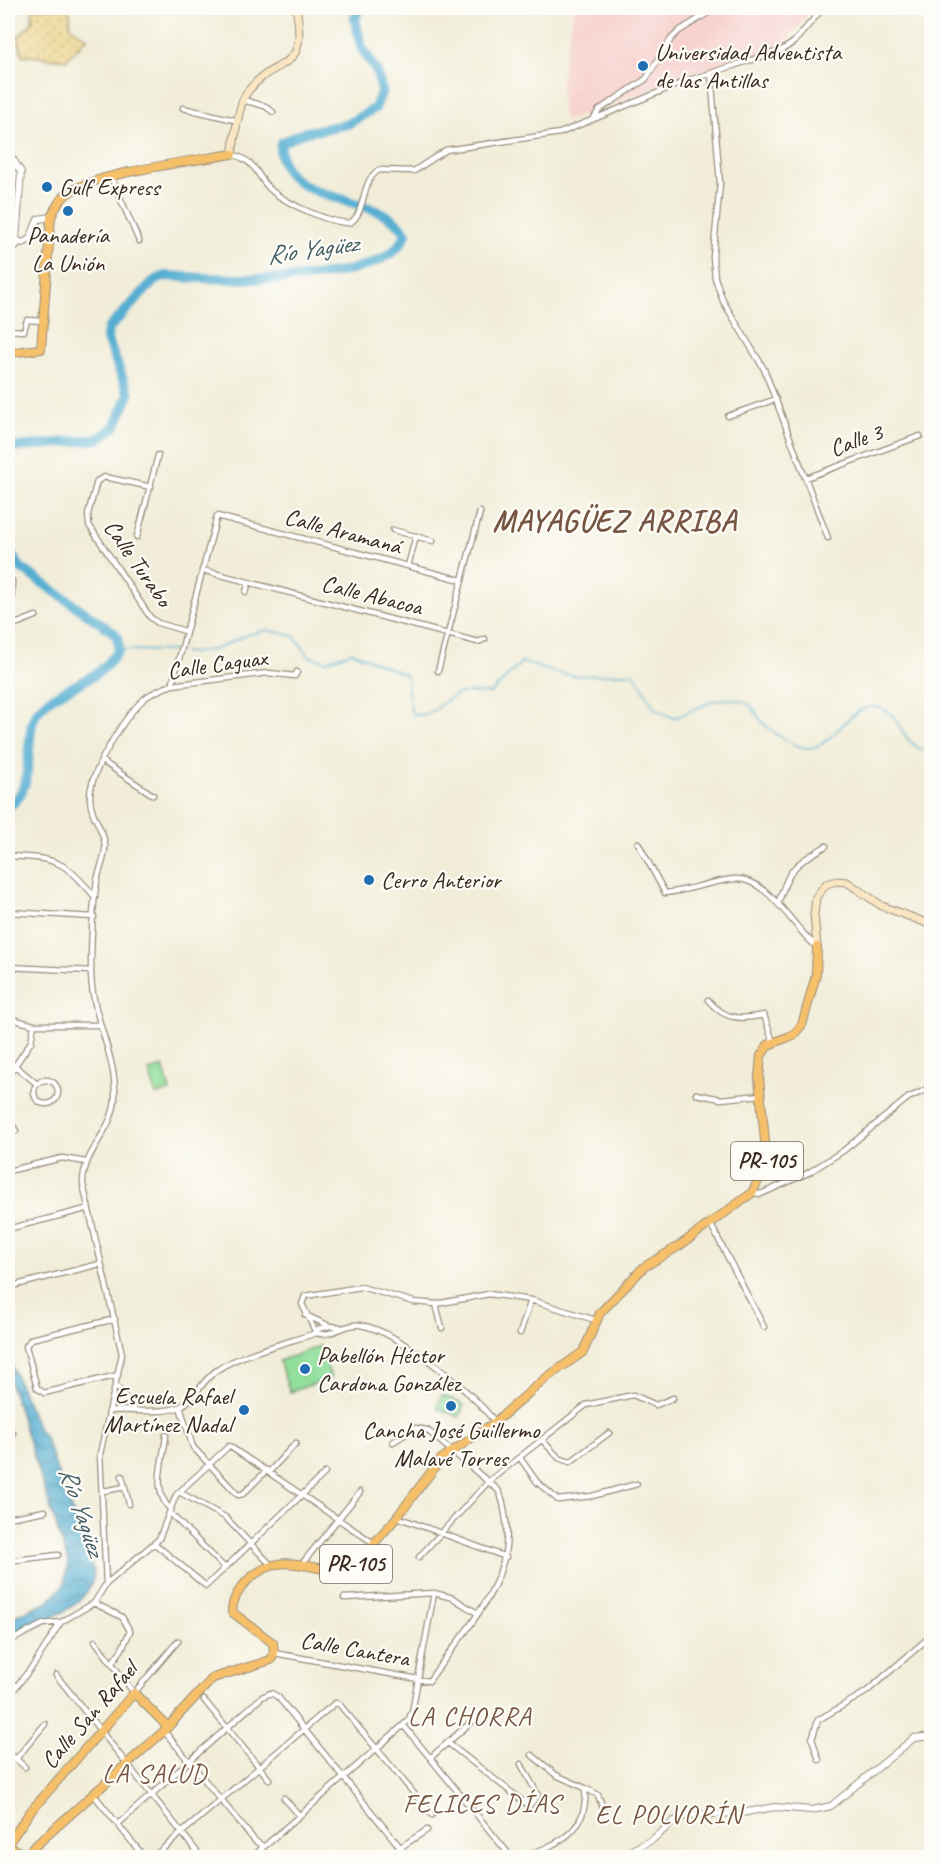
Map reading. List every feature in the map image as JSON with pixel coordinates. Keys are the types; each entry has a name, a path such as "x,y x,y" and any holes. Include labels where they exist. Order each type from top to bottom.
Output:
{"main road":[{"path":"8,353 41,349 45,321 45,269 51,217 57,204 67,194 82,186 111,177 232,154 243,100 248,90 290,60 298,47 299,25 296,8"},
{"path":"773,1042 793,1035 802,1025 816,975 815,900 822,887 837,881 847,882 882,906 932,925"},
{"name":"PR-105","path":"270,1564 331,1569 349,1568 375,1544 434,1467 452,1450 495,1422 546,1378 583,1352 590,1341 596,1320 603,1308 621,1293 650,1262 679,1246 752,1193 767,1162 761,1095 761,1056 773,1042"},
{"path":"8,1845 25,1855 166,1729 213,1678 266,1663 274,1653 272,1641 232,1612 232,1602 242,1586 270,1564"},
{"path":"134,1693 166,1729"},
{"name":"Calle San Rafael","path":"8,1845 30,1812 134,1693"}],"street":[{"path":"8,26 11,8"},
{"path":"592,120 600,110 646,79 671,39 679,31 716,8"},
{"path":"232,154 248,159 271,190 288,201 328,220 350,223 357,216 370,178 379,170 414,171 446,150 560,132 686,81 782,50 794,42 823,8"},
{"path":"711,73 720,183 713,256 715,278 723,301 764,369 828,538"},
{"path":"243,100 265,106 273,112"},
{"path":"183,108 239,121"},
{"path":"8,152 21,172 15,235 19,243"},
{"path":"111,177 139,241"},
{"path":"8,255 19,243 30,239 38,219 51,217"},
{"path":"8,330 24,331 27,320 45,321"},
{"path":"728,416 776,399"},
{"name":"Calle 3","path":"806,478 920,436"},
{"name":"Calle Turabo","path":"137,537 158,455"},
{"name":"Calle Turabo","path":"151,486 105,477 98,481 88,514 89,525 150,617 158,623 184,631"},
{"path":"438,671 480,512"},
{"name":"Calle Aramaná","path":"202,570 217,516 461,580"},
{"path":"393,530 433,541"},
{"path":"408,566 416,536"},
{"path":"172,685 181,642 202,570"},
{"name":"Calle Abacoa","path":"202,570 478,642 485,639"},
{"path":"12,581 9,627 36,616"},
{"path":"246,592 249,582"},
{"name":"Calle Caguax","path":"86,1162 109,1122 116,1098 114,1076 93,999 91,971 95,897 105,846 93,815 90,798 92,782 102,761 142,700 172,685 268,673 296,676 297,672"},
{"path":"102,761 153,795"},
{"path":"638,843 665,893 745,879 757,885 778,904 817,947"},
{"path":"778,904 787,875 793,866 826,846"},
{"path":"8,856 55,861 71,870 95,897"},
{"path":"8,912 94,917"},
{"path":"8,967 91,971"},
{"path":"708,1000 720,1013 731,1018 764,1015 773,1042"},
{"path":"8,1018 34,1024 99,1025"},
{"path":"8,1077 31,1042 34,1024"},
{"path":"14,1065 38,1084"},
{"path":"48,1081 57,1087 58,1093 52,1103 41,1104 37,1100 34,1089 38,1084 48,1081"},
{"path":"752,1193 761,1194 813,1169 843,1151 908,1098 932,1087"},
{"path":"696,1095 721,1099 761,1095"},
{"path":"8,1117 16,1131"},
{"path":"8,1171 62,1158 86,1162 82,1175 86,1209 122,1354 100,1454 106,1584"},
{"path":"8,1229 86,1209"},
{"path":"710,1223 764,1327"},
{"path":"8,1284 12,1286 100,1264"},
{"path":"316,1333 302,1305 305,1296 361,1287 414,1302 436,1304 489,1294 531,1300 596,1320"},
{"path":"520,1333 531,1300"},
{"path":"436,1304 442,1328"},
{"path":"305,1315 330,1326 365,1326 423,1356 477,1401 495,1422"},
{"path":"115,1319 31,1339 26,1346 37,1388 44,1393 118,1375"},
{"path":"316,1333 318,1329 330,1326"},
{"path":"109,1411 134,1409 164,1411 180,1407 218,1370 316,1333 325,1334 340,1327"},
{"path":"116,1384 134,1409"},
{"path":"418,1557 489,1481 590,1403 599,1404 625,1395 633,1395 656,1405 673,1398"},
{"path":"180,1407 191,1443 208,1465 235,1492 243,1494 296,1443"},
{"path":"344,1598 434,1593 453,1598 477,1613 492,1593 506,1557 507,1528 502,1498 489,1481 427,1430 419,1428 393,1442"},
{"path":"542,1440 559,1458 570,1462 609,1433"},
{"path":"166,1435 161,1498 170,1511 225,1568"},
{"path":"8,1642 44,1624 61,1622 94,1603 106,1584 155,1544 163,1532 179,1492 226,1447 232,1446 375,1544"},
{"path":"520,1458 537,1482 558,1500 592,1496 637,1484"},
{"path":"155,1544 206,1587 325,1473"},
{"path":"122,1476 129,1504"},
{"path":"103,1491 125,1487"},
{"path":"179,1492 225,1518 270,1564"},
{"path":"301,1565 360,1492"},
{"path":"8,1518 45,1511"},
{"path":"397,1517 506,1557"},
{"path":"8,1561 58,1555"},
{"path":"251,1857 404,1726 412,1712 434,1593"},
{"path":"94,1603 122,1617 129,1631 122,1649 112,1663"},
{"name":"Calle Cantera","path":"274,1653 429,1680 477,1613"},
{"path":"8,1696 35,1663 61,1622"},
{"path":"819,1760 812,1739 818,1720 866,1692 932,1635"},
{"path":"95,1641 134,1693"},
{"name":"Calle San Rafael","path":"134,1693 178,1641"},
{"path":"56,1675 202,1857"},
{"path":"118,1824 266,1694 276,1695 409,1857"},
{"path":"204,1700 269,1779"},
{"path":"152,1857 333,1704 339,1704 432,1815"},
{"path":"430,1758 477,1716"},
{"path":"16,1759 45,1724"},
{"path":"404,1726 512,1857"},
{"path":"166,1729 220,1799 255,1841 263,1846"},
{"path":"615,1857 652,1840 674,1821 688,1815 741,1813 775,1807 812,1810 831,1806 914,1738 932,1736"},
{"path":"448,1743 526,1806 538,1795 521,1764"},
{"path":"8,1752 24,1767"},
{"path":"532,1755 563,1779 598,1795 604,1811"},
{"path":"520,1857 555,1844 573,1833 580,1818 585,1788"},
{"path":"94,1795 145,1857"},
{"path":"284,1798 299,1815"},
{"path":"384,1857 427,1830"}],"shaded area":[{"name":"Universidad Adventista de las Antillas","path":"574,8 813,8 781,47 702,71 565,121 562,112 561,80"}],"green space":[{"path":"163,1067 170,1091 156,1095 149,1071"},
{"name":"Pabellón Héctor Cardona González","path":"320,1346 331,1378 290,1392 279,1361"},
{"name":"Cancha José Guillermo Malavé Torres","path":"442,1395 464,1405 459,1417 437,1408"}],"sand":[{"path":"33,8 69,8 71,27 87,38 66,60 22,55 18,37 32,23"}],"water":[{"path":"8,1357 38,1428 44,1435 94,1571 91,1584 84,1596 74,1605 8,1638 8,1619 48,1601 64,1585 68,1562 8,1377"}],"waterway":[{"name":"Río Yagüez","path":"8,448 98,439 115,427 129,394 107,339 108,329 154,281 165,276 221,279 297,278 334,273 367,265 392,252 406,234 394,220 355,203 311,189 294,178 283,164 281,143 302,133 348,124 375,108 382,91 377,72 361,47 355,18 360,8"},
{"name":"Río Yagüez","path":"8,551 21,568 113,632 118,638 119,650 100,671 53,697 38,711 31,731 26,779 16,800 8,807"},
{"path":"183,652 193,653 216,649 247,635 267,630 294,636 310,657 326,661 352,652 406,675 411,710 413,714 421,715 433,711 461,693 491,693 522,662 557,673 578,676 632,673 655,709 674,718 713,702 726,699 737,700 750,705 762,722 778,735 798,746 810,748 828,739 853,715 872,707 889,712 913,744 932,754"},
{"path":"119,650 179,651"}],"place":[{"name":"Universidad Adventista de las Antillas","path":"643,66"},
{"name":"Gulf Express","path":"47,187"},
{"name":"Panadería La Unión","path":"68,211"},
{"name":"Cerro Anterior","path":"369,880"},
{"name":"Pabellón Héctor Cardona González","path":"305,1369"},
{"name":"Cancha José Guillermo Malavé Torres","path":"451,1406"},
{"name":"Escuela Rafael Martínez Nadal","path":"244,1410"}],"district":[{"name":"MAYAGÜEZ ARRIBA","path":"615,521"},
{"name":"LA CHORRA","path":"470,1716"},
{"name":"LA SALUD","path":"155,1773"},
{"name":"FELICES DÍAS","path":"482,1803"},
{"name":"EL POLVORÍN","path":"669,1814"}]}
